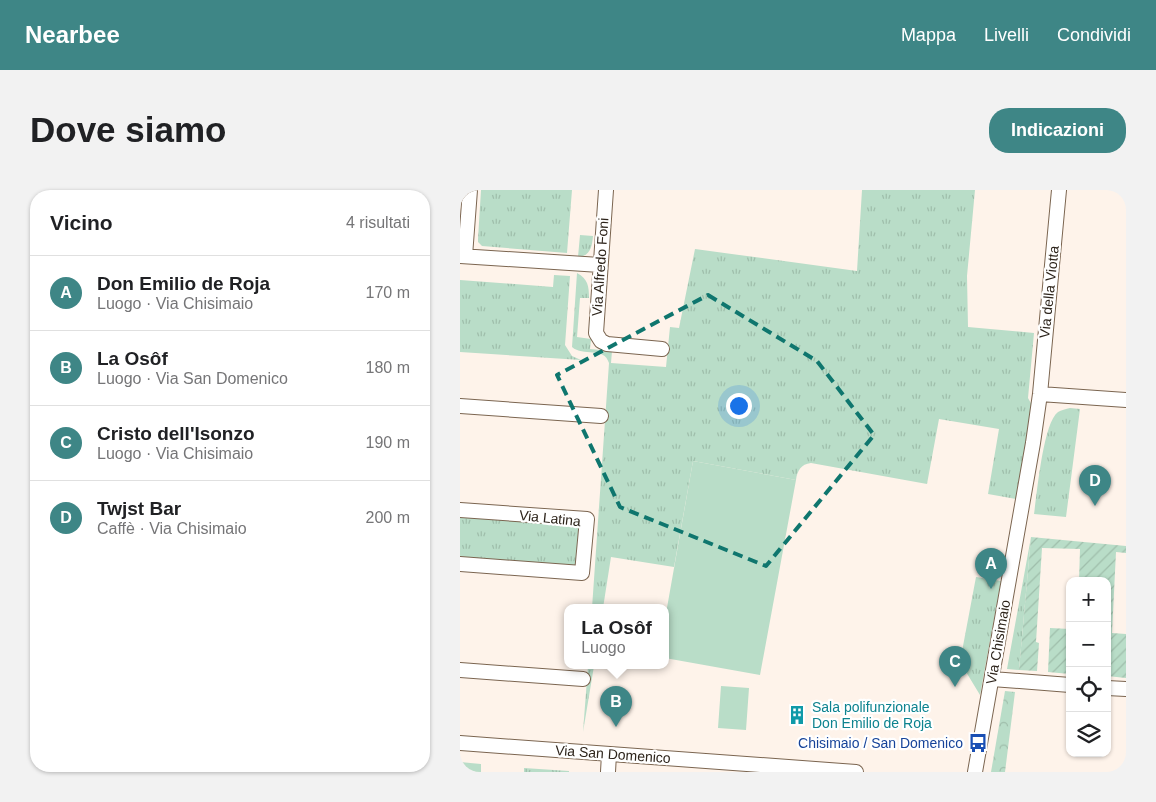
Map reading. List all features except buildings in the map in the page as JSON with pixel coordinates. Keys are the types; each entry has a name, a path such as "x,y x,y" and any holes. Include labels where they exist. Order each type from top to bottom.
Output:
{"street":[{"path":"470,190 463,256 600,265"},
{"name":"Via Alfredo Foni","path":"606,190 595,328 598,338 601,341 612,344 662,349"},
{"name":"Via della Viotta","path":"1040,394 1059,190"},
{"path":"1040,394 1126,400"},
{"name":"Via Chisimaio","path":"975,772 1025,491 1040,394"},
{"path":"460,406 601,416"},
{"name":"Via Latina","path":"460,510 587,519 582,573 460,564"},
{"path":"460,670 583,679"},
{"path":"992,680 1066,685"},
{"path":"1111,688 1126,689"},
{"name":"Via San Domenico","path":"460,743 609,754 704,766 856,772"},
{"path":"608,772 609,754"}],"highlighted area":[{"path":"708,295 817,361 874,435 766,566 620,507 557,375"}],"green space":[{"path":"481,190 572,190 567,253 482,246 478,242"},
{"path":"862,190 975,190 967,276 968,327 1034,333 1028,398 1033,407 1016,499 988,494 999,429 939,419 927,484 811,463 800,468 796,480 693,461 674,567 611,557 604,604 592,604 609,363 603,355 577,350 572,347 577,273 587,283 589,298 580,298 577,337 591,339 590,349 612,351 611,363 666,367 670,327 679,328 695,249 857,271"},
{"path":"580,235 593,236 588,253 578,257"},
{"path":"554,275 570,276 565,345 572,356 581,360 460,352 460,280 553,287"},
{"path":"1070,408 1080,409 1066,517 1034,514 1048,430 1058,412"},
{"path":"693,461 796,480 760,675 669,659 668,604"},
{"path":"460,517 580,526 577,567 460,558"},
{"path":"1031,537 1019,670 1007,669"},
{"path":"1031,537 1126,546 1126,553 1116,552 1112,633 1126,634 1126,678 1111,676 1111,577 1079,577 1080,549 1042,548 1036,642 1039,643 1037,671 1019,670"},
{"path":"976,577 1001,581 980,695 960,662"},
{"path":"1050,628 1066,629 1066,674 1048,672"},
{"path":"588,669 594,669 583,732"},
{"path":"721,686 749,688 746,730 718,728"},
{"path":"1005,691 1015,692 1005,772 991,772"},
{"path":"460,762 481,764 481,772 460,772"},
{"path":"524,768 569,771 569,772 524,772"}],"place":[{"name":"Twjst Bar","path":"1095,506"},
{"name":"Don Emilio de Roja","path":"991,589"},
{"name":"Cristo dell'Isonzo","path":"955,687"},
{"name":"Sala polifunzionale Don Emilio de Roja","path":"797,715"},
{"name":"La Osôf","path":"616,727"},
{"name":"Chisimaio / San Domenico","path":"978,743"}]}
